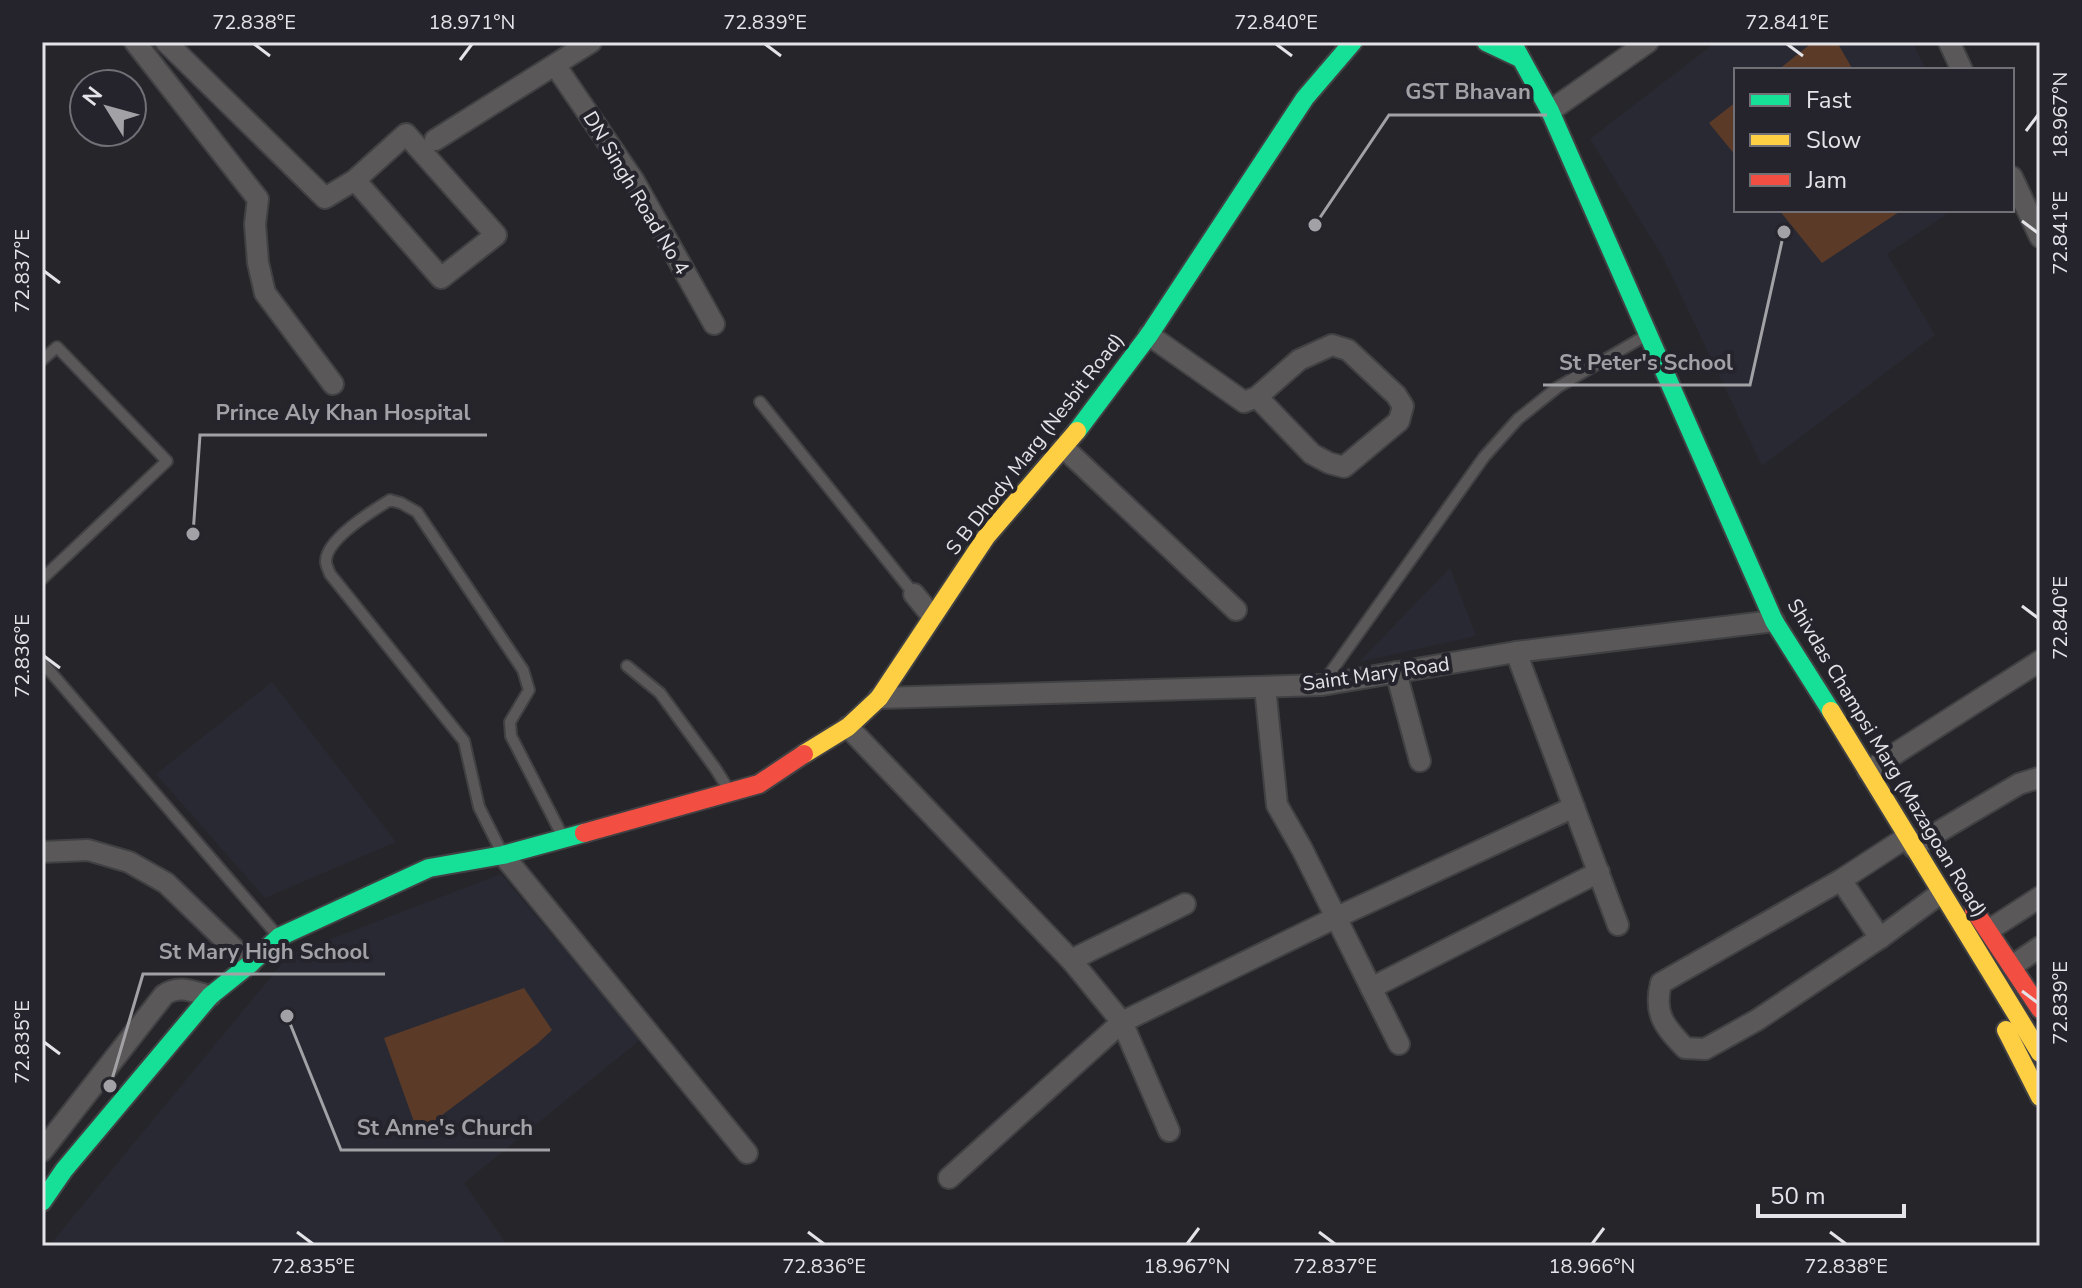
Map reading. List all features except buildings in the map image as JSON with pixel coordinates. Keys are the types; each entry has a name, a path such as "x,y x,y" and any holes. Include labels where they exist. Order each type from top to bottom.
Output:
{"main road":[{"name":"S B Dhody Marg (Nesbit Road)","path":"42,1202 64,1170 210,996 279,937 429,868 503,855 759,784 848,727 879,698 986,537 1064,448 1149,335 1305,98 1353,42"},
{"path":"1486,42 1516,50"},
{"name":"Shivdas Champsi Marg (Mazagoan Road)","path":"1516,50 1550,111 1774,621 1956,916 1979,933 2040,1053"},
{"path":"1915,849 1961,890 1979,933 2012,966 2040,1009"},
{"path":"1956,916 1953,944 2000,1018 2040,1097"}],"street":[{"path":"135,42 258,199 255,224 258,263 265,293 333,384"},
{"path":"166,42 325,198 355,180 406,134 496,235 441,278 355,180"},
{"path":"435,140 591,42"},
{"path":"1550,111 1648,42"},
{"path":"1949,42 1961,68"},
{"name":"DN Singh Road No 4","path":"555,65 634,181 714,324"},
{"path":"2014,181 2040,237"},
{"path":"1149,335 1244,402 1257,397 1299,360 1332,345 1348,350 1396,395 1403,406 1399,421 1344,467 1312,454 1257,397"},
{"path":"1064,448 1236,610"},
{"path":"914,594 932,616"},
{"name":"Saint Mary Road","path":"879,698 1322,685 1516,652 1774,621"},
{"path":"1516,652 1618,925"},
{"path":"1868,771 2040,661"},
{"path":"1396,672 1420,761"},
{"path":"1265,687 1277,805 1399,1044"},
{"path":"848,727 1071,960 1122,1022 1169,1131"},
{"path":"1941,893 1757,1020 1705,1049 1685,1048 1669,1031 1658,1009 1661,983 1841,880 1915,849 2019,784 2040,780"},
{"path":"949,1178 1122,1022 1335,918 1574,807"},
{"path":"42,852 88,850 129,862 166,883 250,964"},
{"path":"503,855 747,1153"},
{"path":"1371,988 1599,872"},
{"path":"1841,880 1880,938"},
{"path":"1979,933 2040,897"},
{"path":"1071,960 1185,904"},
{"path":"2012,966 2040,947"},
{"path":"42,1151 164,995 180,988 210,996"}],"lane":[{"path":"1322,685 1484,457 1518,419 1558,387 1648,335"},
{"path":"42,360 57,347 167,461 42,579"},
{"path":"760,402 914,594"},
{"path":"503,855 479,807 464,741 325,564 336,540 390,500 417,512 523,670 529,690 510,722 511,736 564,838"},
{"path":"42,662 279,937"},
{"path":"627,666 660,693 730,792"}],"shaded area":[{"path":"1716,42 1913,42 1925,68 1734,68 1734,212 1950,212 1887,254 1935,335 1762,466 1663,257 1590,139"},
{"path":"1813,42 1837,42 1852,68 1780,68"},
{"path":"1734,104 1734,154 1709,123"},
{"path":"1781,212 1899,212 1822,263"},
{"path":"1450,568 1476,636 1359,662"},
{"path":"272,682 396,842 265,898 156,774"},
{"path":"501,874 640,1040 464,1183 508,1246 49,1246 289,955"},
{"path":"524,988 552,1030 418,1133 384,1038"}],"traffic: fast":[{"path":"1077,431 1149,335 1305,98 1353,42"},
{"path":"1486,42 1520,58"},
{"path":"1512,42 1550,111 1774,621 1831,711"},
{"path":"42,1202 64,1170 210,996 279,937 429,868 503,855 584,833"}],"traffic: slow":[{"path":"804,754 848,727 879,698 986,537 1077,431"},
{"path":"1831,711 2040,1053"},
{"path":"2006,1030 2040,1097"}],"traffic: jam":[{"path":"584,833 759,784 804,754"},
{"path":"1974,910 2040,1009"}],"place":[{"name":"GST Bhavan","path":"1315,225"},
{"name":"St Peter's School","path":"1784,232"},
{"name":"Prince Aly Khan Hospital","path":"193,534"},
{"name":"St Anne's Church","path":"287,1016"},
{"name":"St Mary High School","path":"110,1086"}]}
